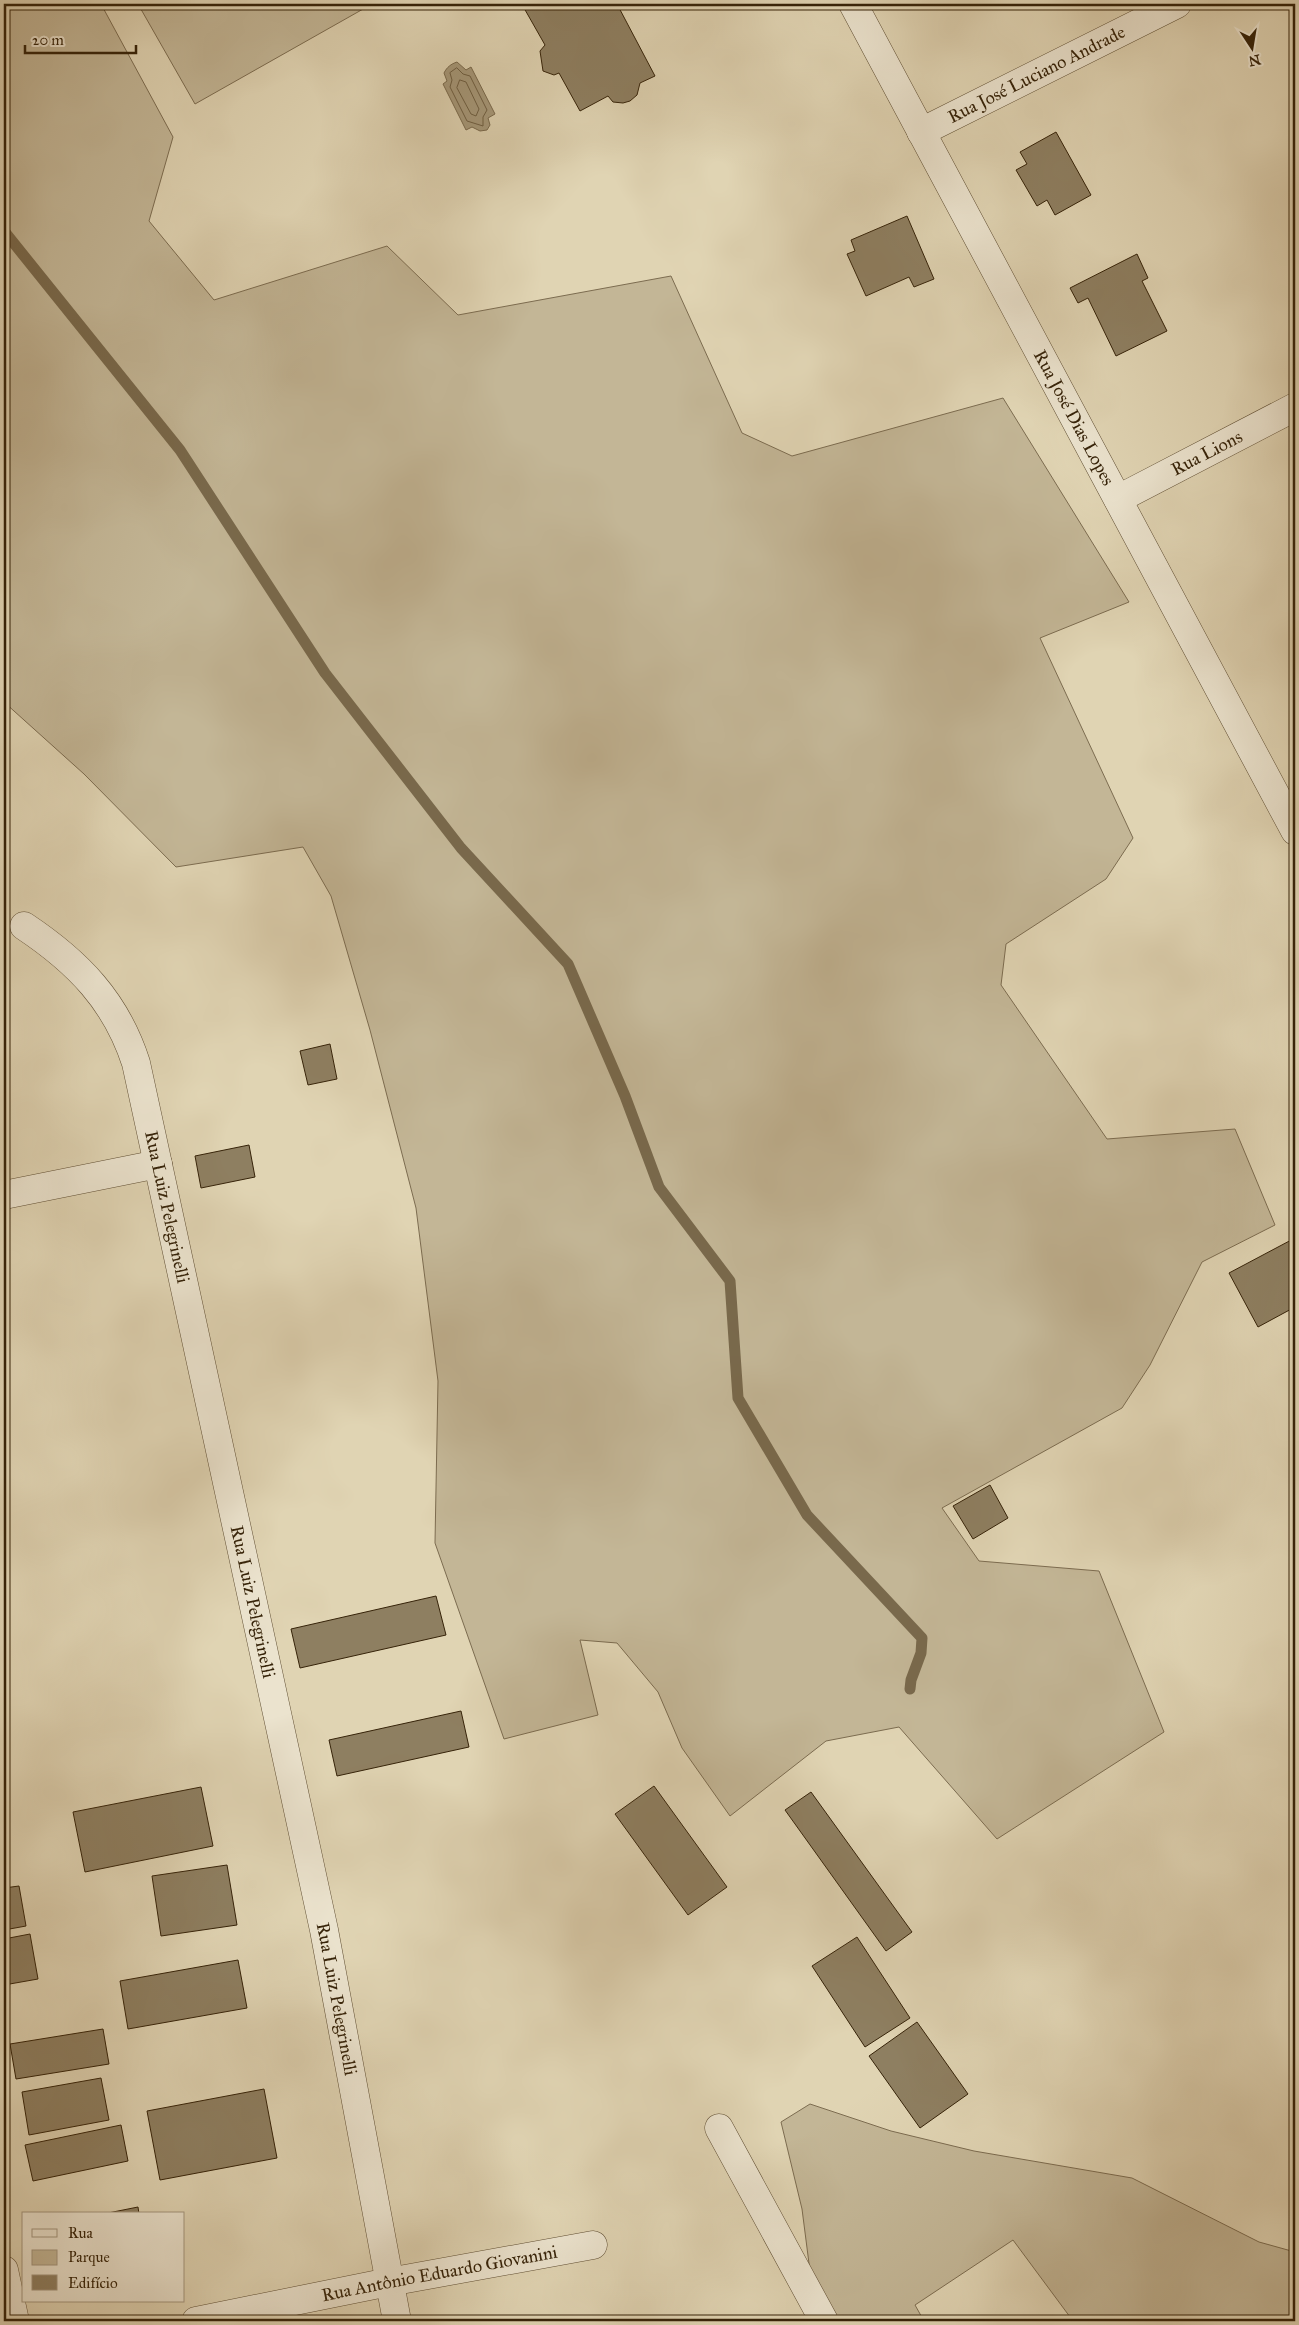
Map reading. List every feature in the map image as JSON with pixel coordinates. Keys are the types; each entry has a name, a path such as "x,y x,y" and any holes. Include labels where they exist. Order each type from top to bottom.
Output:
{"street":[{"name":"Rua José Dias Lopes","path":"853,4 1295,831"},
{"name":"Rua José Luciano Andrade","path":"921,132 1178,4"},
{"name":"Rua Lions","path":"1118,499 1295,407"},
{"name":"Rua Luiz Pelegrinelli","path":"24,926 49,944 99,992 127,1035 136,1063 324,1930 397,2321"},
{"path":"4,1195 158,1164"},
{"path":"719,2128 824,2321"},
{"name":"Rua Antônio Eduardo Giovanini","path":"196,2321 389,2282 593,2244"},
{"path":"4,2270 15,2321"}],"green space":[{"path":"4,4 101,4 173,137 149,221 214,300 387,246 458,315 671,276 742,433 792,456 1003,398 1129,602 1040,638 1133,838 1106,879 1006,944 1001,985 1107,1139 1235,1129 1275,1225 1202,1262 1150,1365 1122,1408 942,1508 979,1561 1099,1571 1164,1732 997,1839 899,1727 826,1741 730,1816 682,1748 658,1692 617,1643 580,1640 598,1715 504,1739 435,1543 438,1381 416,1208 370,1030 331,896 303,847 176,867 84,774 4,702"},
{"path":"138,4 372,4 195,104"},
{"path":"810,2104 891,2131 974,2151 1132,2178 1259,2242 1295,2252 1295,2321 1073,2321 1013,2240 915,2305 924,2321 836,2321 811,2279 802,2209 781,2122"}],"water":[{"path":"457,62 466,70 471,67 495,114 488,118 490,125 487,130 480,131 472,127 466,130 443,84 447,81 445,71 449,66"}],"building":[{"path":"532,4 617,4 655,76 640,83 637,95 630,101 623,103 613,102 608,96 580,111 559,73 554,75 543,71 540,51 545,45 524,8"},
{"path":"1056,132 1091,195 1055,215 1047,200 1037,206 1016,170 1027,164 1020,152"},
{"path":"907,216 934,279 914,287 909,277 866,296 847,254 855,251 851,240"},
{"path":"1137,254 1148,278 1142,281 1167,331 1116,356 1088,298 1078,303 1070,288"},
{"path":"330,1044 337,1079 308,1085 300,1051"},
{"path":"249,1145 255,1177 201,1188 195,1156"},
{"path":"1295,1238 1295,1307 1258,1327 1229,1273"},
{"path":"990,1485 1008,1518 973,1539 953,1506"},
{"path":"436,1596 446,1635 300,1668 291,1629"},
{"path":"461,1711 469,1747 337,1776 329,1740"},
{"path":"654,1786 727,1887 688,1915 615,1814"},
{"path":"201,1787 213,1846 85,1872 73,1812"},
{"path":"811,1792 912,1932 886,1951 785,1810"},
{"path":"227,1865 237,1925 161,1936 152,1876"},
{"path":"19,1886 26,1926 4,1930 4,1888"},
{"path":"30,1934 38,1979 4,1985 4,1939"},
{"path":"857,1937 910,2018 865,2047 812,1966"},
{"path":"238,1960 247,2008 128,2029 120,1981"},
{"path":"917,2022 968,2094 920,2128 869,2056"},
{"path":"103,2029 109,2064 16,2079 10,2044"},
{"path":"101,2078 109,2120 29,2135 22,2092"},
{"path":"264,2089 277,2158 160,2180 147,2111"},
{"path":"121,2125 128,2161 33,2181 25,2145"},
{"path":"138,2207 139,2212 113,2212"}],"waterway":[{"path":"4,231 180,450 325,673 461,848 568,964 625,1096 659,1187 730,1281 738,1398 807,1515 922,1638 921,1653 911,1680 910,1689"}]}
